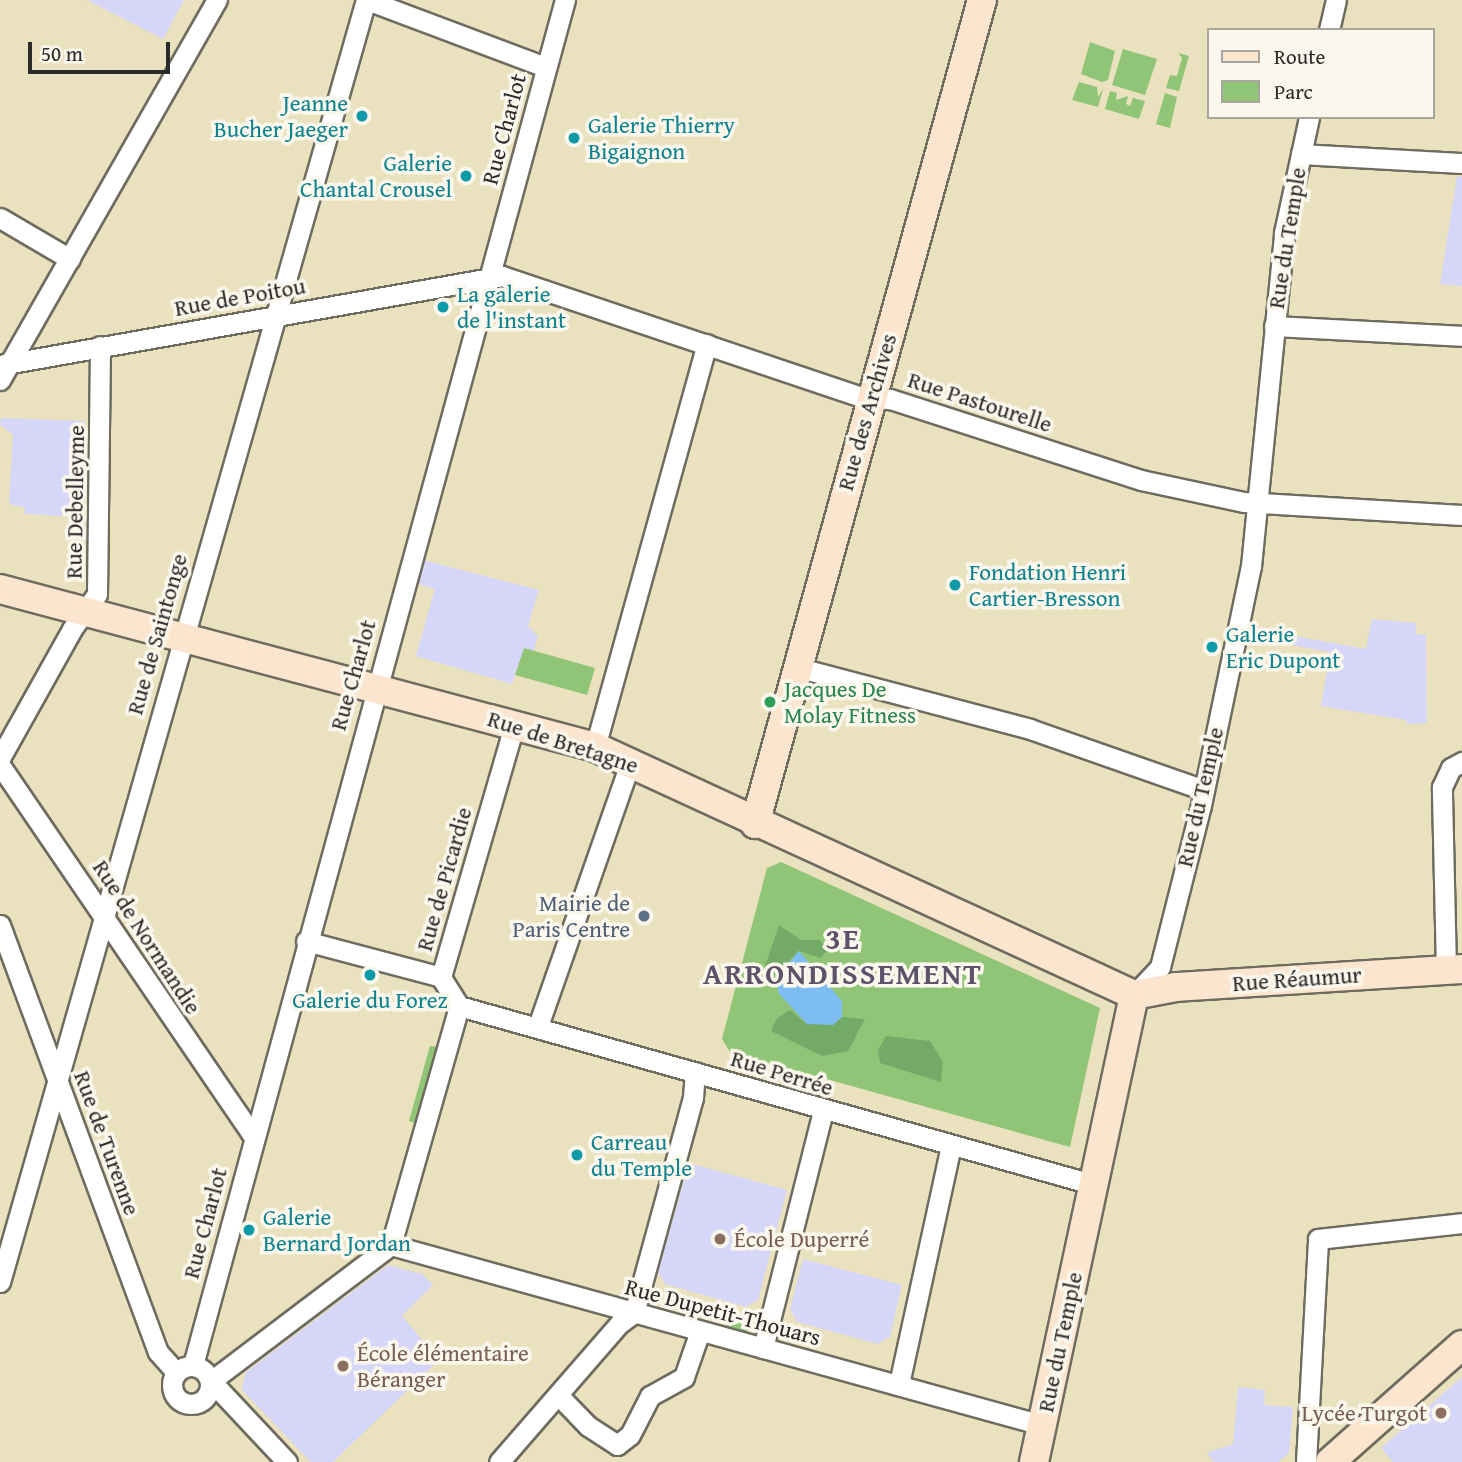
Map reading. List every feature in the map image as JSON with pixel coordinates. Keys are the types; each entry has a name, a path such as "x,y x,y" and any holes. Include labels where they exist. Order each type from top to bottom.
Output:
{"street":[{"path":"0,380 5,363 70,259 217,0"},
{"path":"367,0 545,68"},
{"name":"Rue de Saintonge","path":"0,1282 181,639 367,0"},
{"name":"Rue Charlot","path":"185,1369 253,1136 565,0"},
{"name":"Rue des Archives","path":"755,824 796,667 982,0"},
{"path":"1329,28 1336,0"},
{"name":"Rue du Temple","path":"1034,1462 1134,995 1160,967 1204,790 1260,503 1273,326 1284,233 1309,119"},
{"path":"1301,154 1462,163"},
{"path":"0,218 70,259"},
{"name":"Rue de Poitou","path":"5,363 489,276"},
{"name":"Rue Pastourelle","path":"489,276 502,276 871,398 890,398 1141,480 1260,503 1462,514"},
{"path":"1273,326 1462,336"},
{"path":"595,747 707,344"},
{"name":"Rue Debelleyme","path":"0,758 72,629 97,594 100,346"},
{"name":"Rue de Bretagne","path":"0,589 595,747 631,761 755,824 1134,995"},
{"path":"796,667 1030,729 1204,790"},
{"name":"Rue de Picardie","path":"459,1006 441,977 514,725"},
{"path":"538,1026 631,761"},
{"name":"Rue de Normandie","path":"0,765 253,1136"},
{"path":"1454,970 1442,787 1456,765"},
{"name":"Rue de Turenne","path":"0,925 158,1352 185,1369"},
{"path":"306,942 441,977"},
{"name":"Rue Réaumur","path":"1134,995 1176,987 1454,970"},
{"path":"287,1462 211,1381 205,1370 185,1369 172,1383 174,1395 189,1404 206,1398 211,1381 391,1245 459,1006"},
{"name":"Rue Perrée","path":"459,1006 538,1026 823,1111 1092,1184"},
{"path":"499,1462 620,1323 634,1313 693,1098 695,1072"},
{"path":"763,1348 823,1111"},
{"path":"899,1384 951,1146"},
{"path":"1306,1462 1318,1239 1462,1223"},
{"name":"Rue Dupetit-Thouars","path":"391,1245 1042,1425"},
{"path":"559,1396 588,1426 617,1445 630,1435 650,1396 684,1377 700,1331"},
{"path":"1330,1462 1462,1345"}],"shaded area":[{"path":"87,0 184,0 163,39"},
{"path":"1457,176 1462,177 1462,286 1440,284"},
{"path":"1,418 85,421 81,517 24,514 25,508 9,504 13,434 0,425"},
{"path":"423,560 539,590 528,626 538,636 534,651 524,649 512,684 416,656 435,589 415,583"},
{"path":"1372,619 1416,623 1416,634 1426,635 1427,723 1407,724 1406,720 1321,706 1330,652 1275,642 1277,633 1366,649"},
{"name":"École Duperré","path":"689,1163 787,1190 758,1300 746,1307 665,1284 658,1272"},
{"path":"803,1259 902,1285 890,1337 878,1344 797,1322 790,1309"},
{"name":"École élémentaire Béranger","path":"388,1265 422,1274 433,1285 402,1316 439,1360 333,1462 311,1462 242,1390 245,1373"},
{"name":"Lycée Turgot","path":"1462,1377 1462,1462 1393,1462 1381,1448"},
{"path":"1238,1387 1265,1390 1264,1405 1293,1407 1289,1453 1278,1462 1214,1462 1207,1453 1233,1444"}],"green space":[{"path":"1090,42 1115,51 1108,80 1102,82 1081,74"},
{"path":"1123,49 1157,59 1145,95 1112,85"},
{"path":"1178,53 1189,56 1179,91 1166,88 1170,75 1177,76 1182,58"},
{"path":"1079,82 1097,87 1098,97 1103,89 1098,107 1072,100"},
{"path":"1110,91 1117,93 1116,100 1128,96 1126,104 1130,106 1133,98 1145,101 1139,119 1105,109"},
{"path":"1165,93 1177,97 1170,128 1156,124"},
{"path":"524,648 595,668 587,695 515,675"},
{"path":"781,862 1100,1008 1070,1147 730,1052 722,1039 767,868"},
{"path":"779,925 801,940 820,940 827,950 821,958 799,951 783,967 776,985 760,981"},
{"path":"790,1010 807,1024 836,1022 842,1017 865,1019 848,1051 822,1056 771,1031 777,1018"},
{"path":"886,1036 930,1041 943,1062 941,1082 880,1063 878,1050"},
{"path":"430,1046 439,1047 417,1124 409,1121"},
{"path":"733,1315 750,1322 747,1333 724,1327"}],"water":[{"path":"799,951 842,1001 842,1017 833,1025 807,1024 779,994 776,978"}],"place":[{"name":"Jeanne Bucher Jaeger","path":"362,116"},
{"name":"Galerie Thierry Bigaignon","path":"574,138"},
{"name":"Galerie Chantal Crousel","path":"466,176"},
{"name":"La galerie de l'instant","path":"443,307"},
{"name":"Fondation Henri Cartier-Bresson","path":"955,585"},
{"name":"Galerie Eric Dupont","path":"1212,647"},
{"name":"Jacques De Molay Fitness","path":"770,702"},
{"name":"Mairie de Paris Centre","path":"644,916"},
{"name":"Galerie du Forez","path":"370,975"},
{"name":"Carreau du Temple","path":"577,1155"},
{"name":"Galerie Bernard Jordan","path":"249,1230"},
{"name":"École Duperré","path":"720,1239"},
{"name":"École élémentaire Béranger","path":"343,1366"},
{"name":"Lycée Turgot","path":"1441,1413"}],"district":[{"name":"3E ARRONDISSEMENT","path":"843,955"}]}
